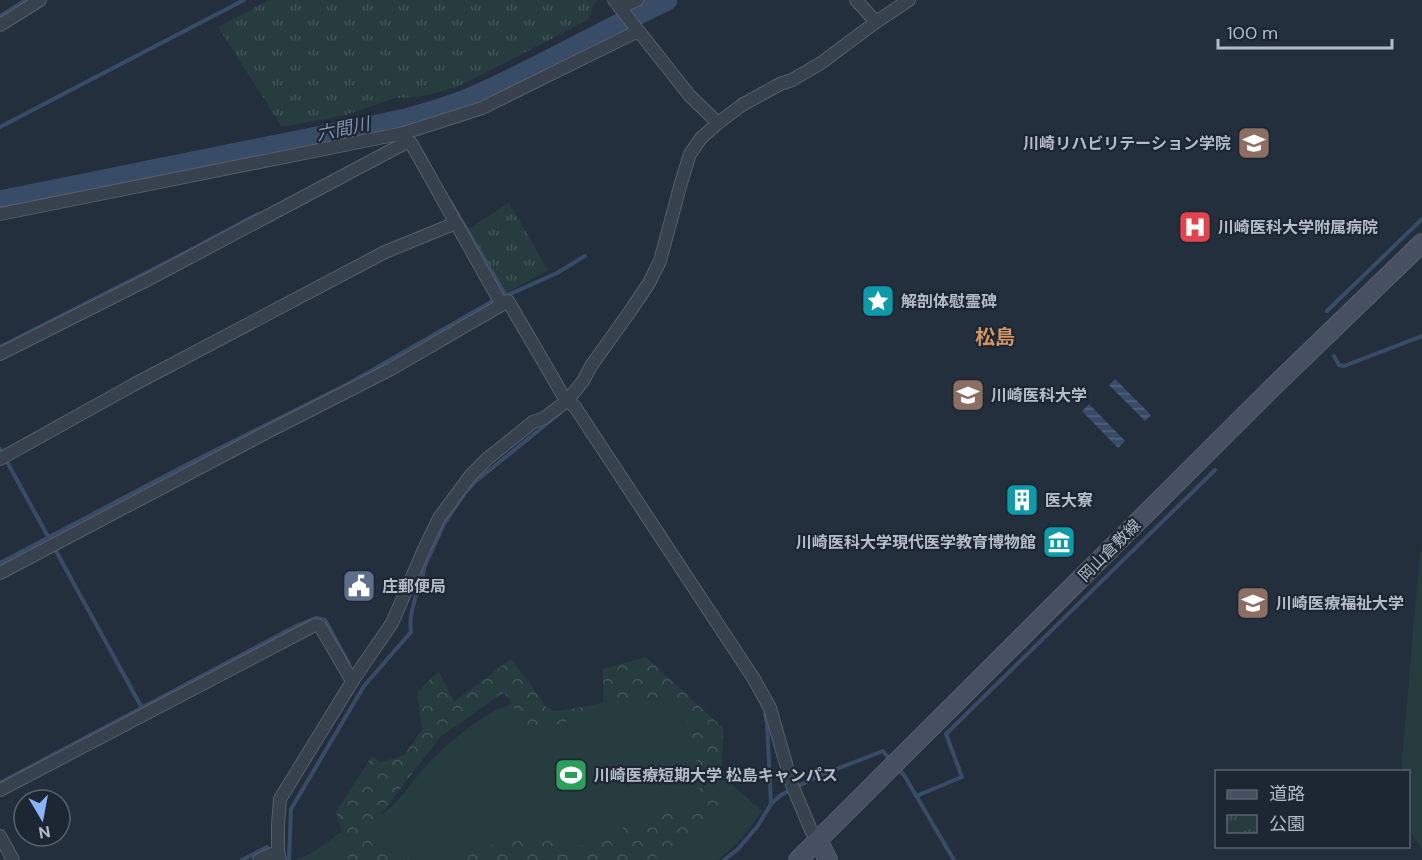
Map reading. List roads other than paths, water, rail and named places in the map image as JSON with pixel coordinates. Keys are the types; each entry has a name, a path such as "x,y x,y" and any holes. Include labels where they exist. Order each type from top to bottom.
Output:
{"main road":[{"name":"岡山倉敷線","path":"798,860 1272,388 1422,243"},
{"path":"818,840 828,860"}],"street":[{"path":"0,25 40,0"},
{"path":"856,0 876,22"},
{"path":"259,860 279,855 280,799 392,623 439,518 471,475 501,446 568,400 649,283 660,261 690,154 701,138 742,105 821,63 909,0"},
{"path":"625,4 636,29 690,96 718,123"},
{"path":"0,214 407,135 482,108 636,29"},
{"path":"407,135 499,300"},
{"path":"0,354 147,280 407,135"},
{"path":"3,457 133,385 386,252 456,223"},
{"path":"0,573 391,369 499,300 508,301 564,397 575,407 754,678 770,708 794,788 811,830 818,840"},
{"path":"0,790 315,625 320,626 355,678"},
{"path":"0,836 13,860"}],"water":[{"path":"1115,379 1151,415 1145,421 1109,385"},
{"path":"1089,404 1125,441 1118,448 1082,411"}],"waterway":[{"path":"0,16 26,0"},
{"path":"0,127 244,0"},
{"name":"六間川","path":"0,201 406,119 430,112 493,88 667,0"},
{"path":"630,6 636,15"},
{"path":"405,119 408,130"},
{"path":"450,201 505,294 508,295 557,273 585,256"},
{"path":"0,347 258,214"},
{"path":"1327,311 1422,219"},
{"path":"0,563 184,466 348,384 505,294"},
{"path":"1334,356 1339,365 1344,366 1422,336"},
{"path":"289,860 291,809 364,686 411,632 412,612 424,568 444,524 464,494 476,481 560,413"},
{"path":"0,449 142,708"},
{"path":"916,796 962,777 946,734 1215,470"},
{"path":"0,783 296,626 316,618 325,620 349,664"},
{"path":"765,714 771,803"},
{"path":"724,860 738,849 757,827 771,804 781,795 816,777 883,751 891,761"},
{"path":"898,769 904,775 954,860"},
{"path":"242,860 267,847"}],"place":[{"name":"川崎リハビリテーション学院","path":"1254,143"},
{"name":"川崎医科大学附属病院","path":"1195,227"},
{"name":"解剖体慰霊碑","path":"878,301"},
{"name":"川崎医科大学","path":"968,395"},
{"name":"医大寮","path":"1022,500"},
{"name":"川崎医科大学現代医学教育博物館","path":"1059,542"},
{"name":"庄郵便局","path":"359,586"},
{"name":"川崎医療福祉大学","path":"1253,603"},
{"name":"川崎医療短期大学 松島キャンパス","path":"571,775"}],"district":[{"name":"松島","path":"995,337"}]}
